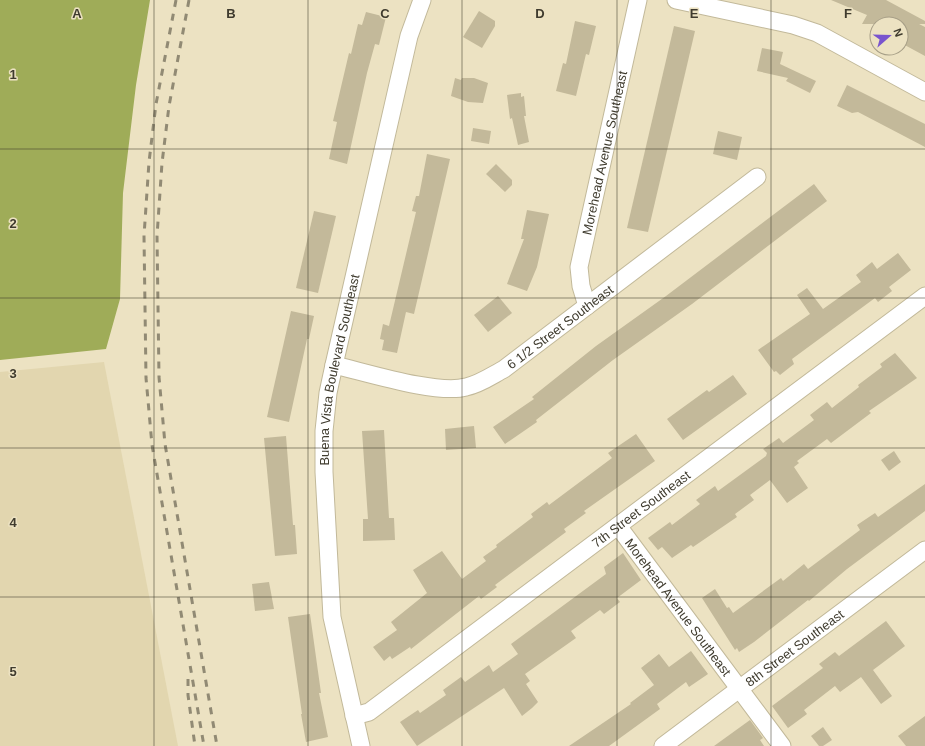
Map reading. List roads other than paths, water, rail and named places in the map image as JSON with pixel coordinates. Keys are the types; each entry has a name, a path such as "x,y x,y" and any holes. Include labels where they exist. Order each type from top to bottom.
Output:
{"street":[{"name":"Buena Vista Boulevard Southeast","path":"361,746 332,617 324,472 324,431 328,393 334,365 409,36 422,0"},
{"name":"Morehead Avenue Southeast","path":"587,306 581,286 579,267 638,0"},
{"path":"676,0 793,25 817,33 925,92"},
{"name":"6 1/2 Street Southeast","path":"334,365 446,389 464,388 481,382 504,368 757,177"},
{"name":"7th Street Southeast","path":"354,716 369,712 925,296"},
{"name":"Morehead Avenue Southeast","path":"618,526 782,746"},
{"name":"8th Street Southeast","path":"663,746 925,550"}],"railway":[{"path":"176,0 156,104 149,162 144,236 146,378 152,445 204,746"},
{"path":"189,0 169,106 162,163 157,236 159,377 165,444 217,746"},
{"path":"188,679 188,695 195,746"}]}
